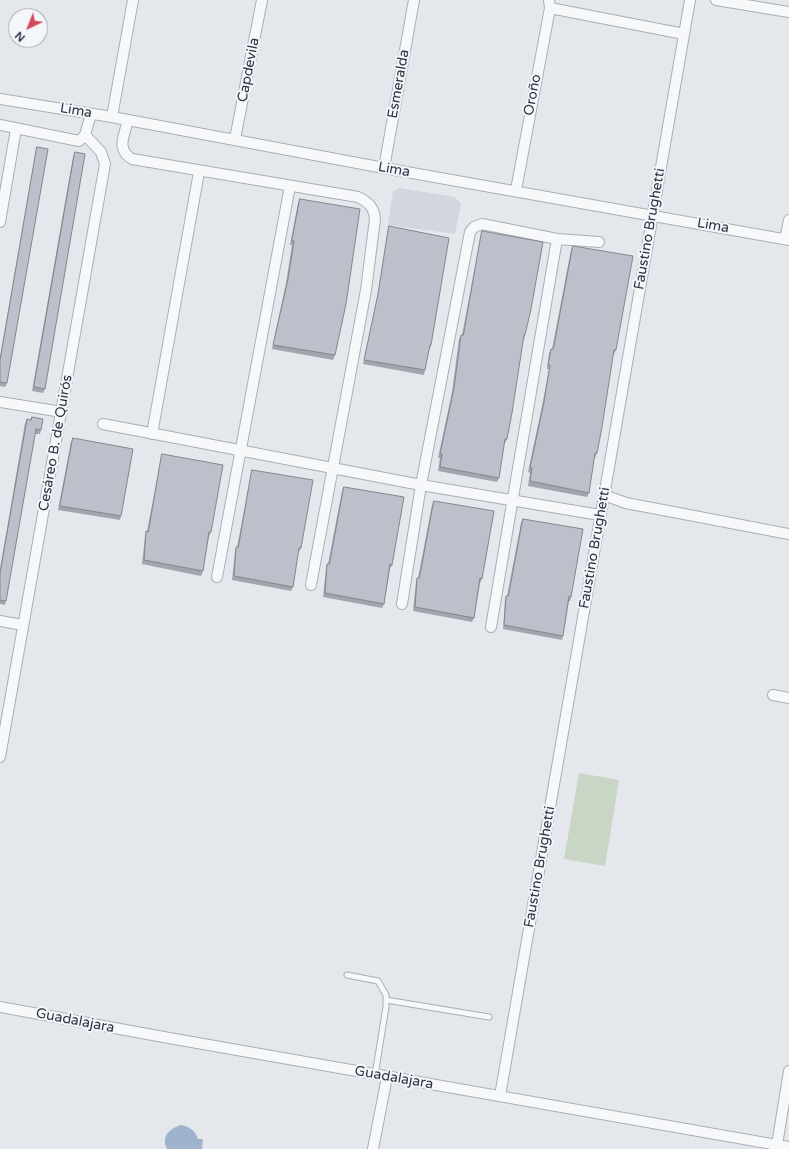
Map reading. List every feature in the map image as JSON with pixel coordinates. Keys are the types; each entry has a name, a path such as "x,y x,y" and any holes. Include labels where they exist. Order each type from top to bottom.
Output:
{"street":[{"path":"112,117 133,0"},
{"name":"Capdevila","path":"235,139 262,0"},
{"name":"Esmeralda","path":"384,168 414,0"},
{"name":"Faustino Brughetti","path":"500,1096 690,0"},
{"path":"716,0 789,12"},
{"path":"549,4 684,34"},
{"name":"Oroño","path":"516,190 549,4"},
{"name":"Lima","path":"0,99 112,117 384,168 516,190 652,216 787,239"},
{"path":"0,126 79,140 85,135 91,114"},
{"path":"128,120 122,148 124,154 132,160 199,172 358,196 367,201 375,210 366,290 311,585"},
{"path":"0,222 16,129"},
{"name":"Cesáreo B. de Quirós","path":"0,757 105,164 101,152 85,135"},
{"path":"152,434 199,172"},
{"path":"217,577 290,186"},
{"path":"787,239 789,220"},
{"path":"402,604 421,485 470,232 474,227 482,224 557,239 599,242"},
{"path":"491,627 557,239"},
{"path":"0,402 62,412"},
{"path":"103,424 421,485 600,515"},
{"path":"604,496 626,503 789,534"},
{"path":"0,621 24,625"},
{"path":"773,695 789,698"},
{"name":"Guadalajara","path":"0,1007 375,1075 789,1147"},
{"path":"777,1145 789,1071"},
{"path":"373,1149 387,1077"}],"lane":[{"path":"347,975 378,981 386,995 375,1075"},
{"path":"386,1000 489,1017"}],"shaded area":[{"path":"399,188 455,197 461,204 455,234 388,225 393,191"}],"green space":[{"path":"579,773 619,780 605,866 564,859"}],"water":[{"path":"181,1125 192,1129 198,1139 203,1139 202,1149 167,1149 165,1140 167,1134"}],"building":[{"path":"37,147 48,149 7,383 0,382 0,361"},
{"path":"75,152 85,154 45,389 34,387"},
{"path":"300,199 360,209 346,304 335,355 273,345 288,279 294,241 292,241"},
{"path":"389,226 449,238 431,345 425,370 364,360 378,294"},
{"path":"482,231 543,242 531,309 524,335 512,413 507,439 505,439 499,478 440,467 442,454 440,454 454,388 461,335 463,335"},
{"path":"573,246 633,256 616,350 614,350 602,427 597,453 595,453 589,493 530,481 532,468 530,468 550,365 548,365 551,349 553,349"},
{"path":"32,417 43,419 41,430 36,429 6,601 0,600 0,573 27,419 31,420"},
{"path":"73,438 133,449 121,516 60,506"},
{"path":"162,454 223,465 211,532 209,532 203,571 144,560 146,531 148,532"},
{"path":"252,470 313,480 301,548 299,548 293,587 234,576 236,547 238,547"},
{"path":"344,487 404,497 392,565 390,564 384,604 325,593 327,564 329,564"},
{"path":"434,501 494,511 482,579 480,578 474,618 415,607 417,578 419,578"},
{"path":"523,519 583,529 571,597 569,596 563,636 504,625 506,596 508,596"}]}
